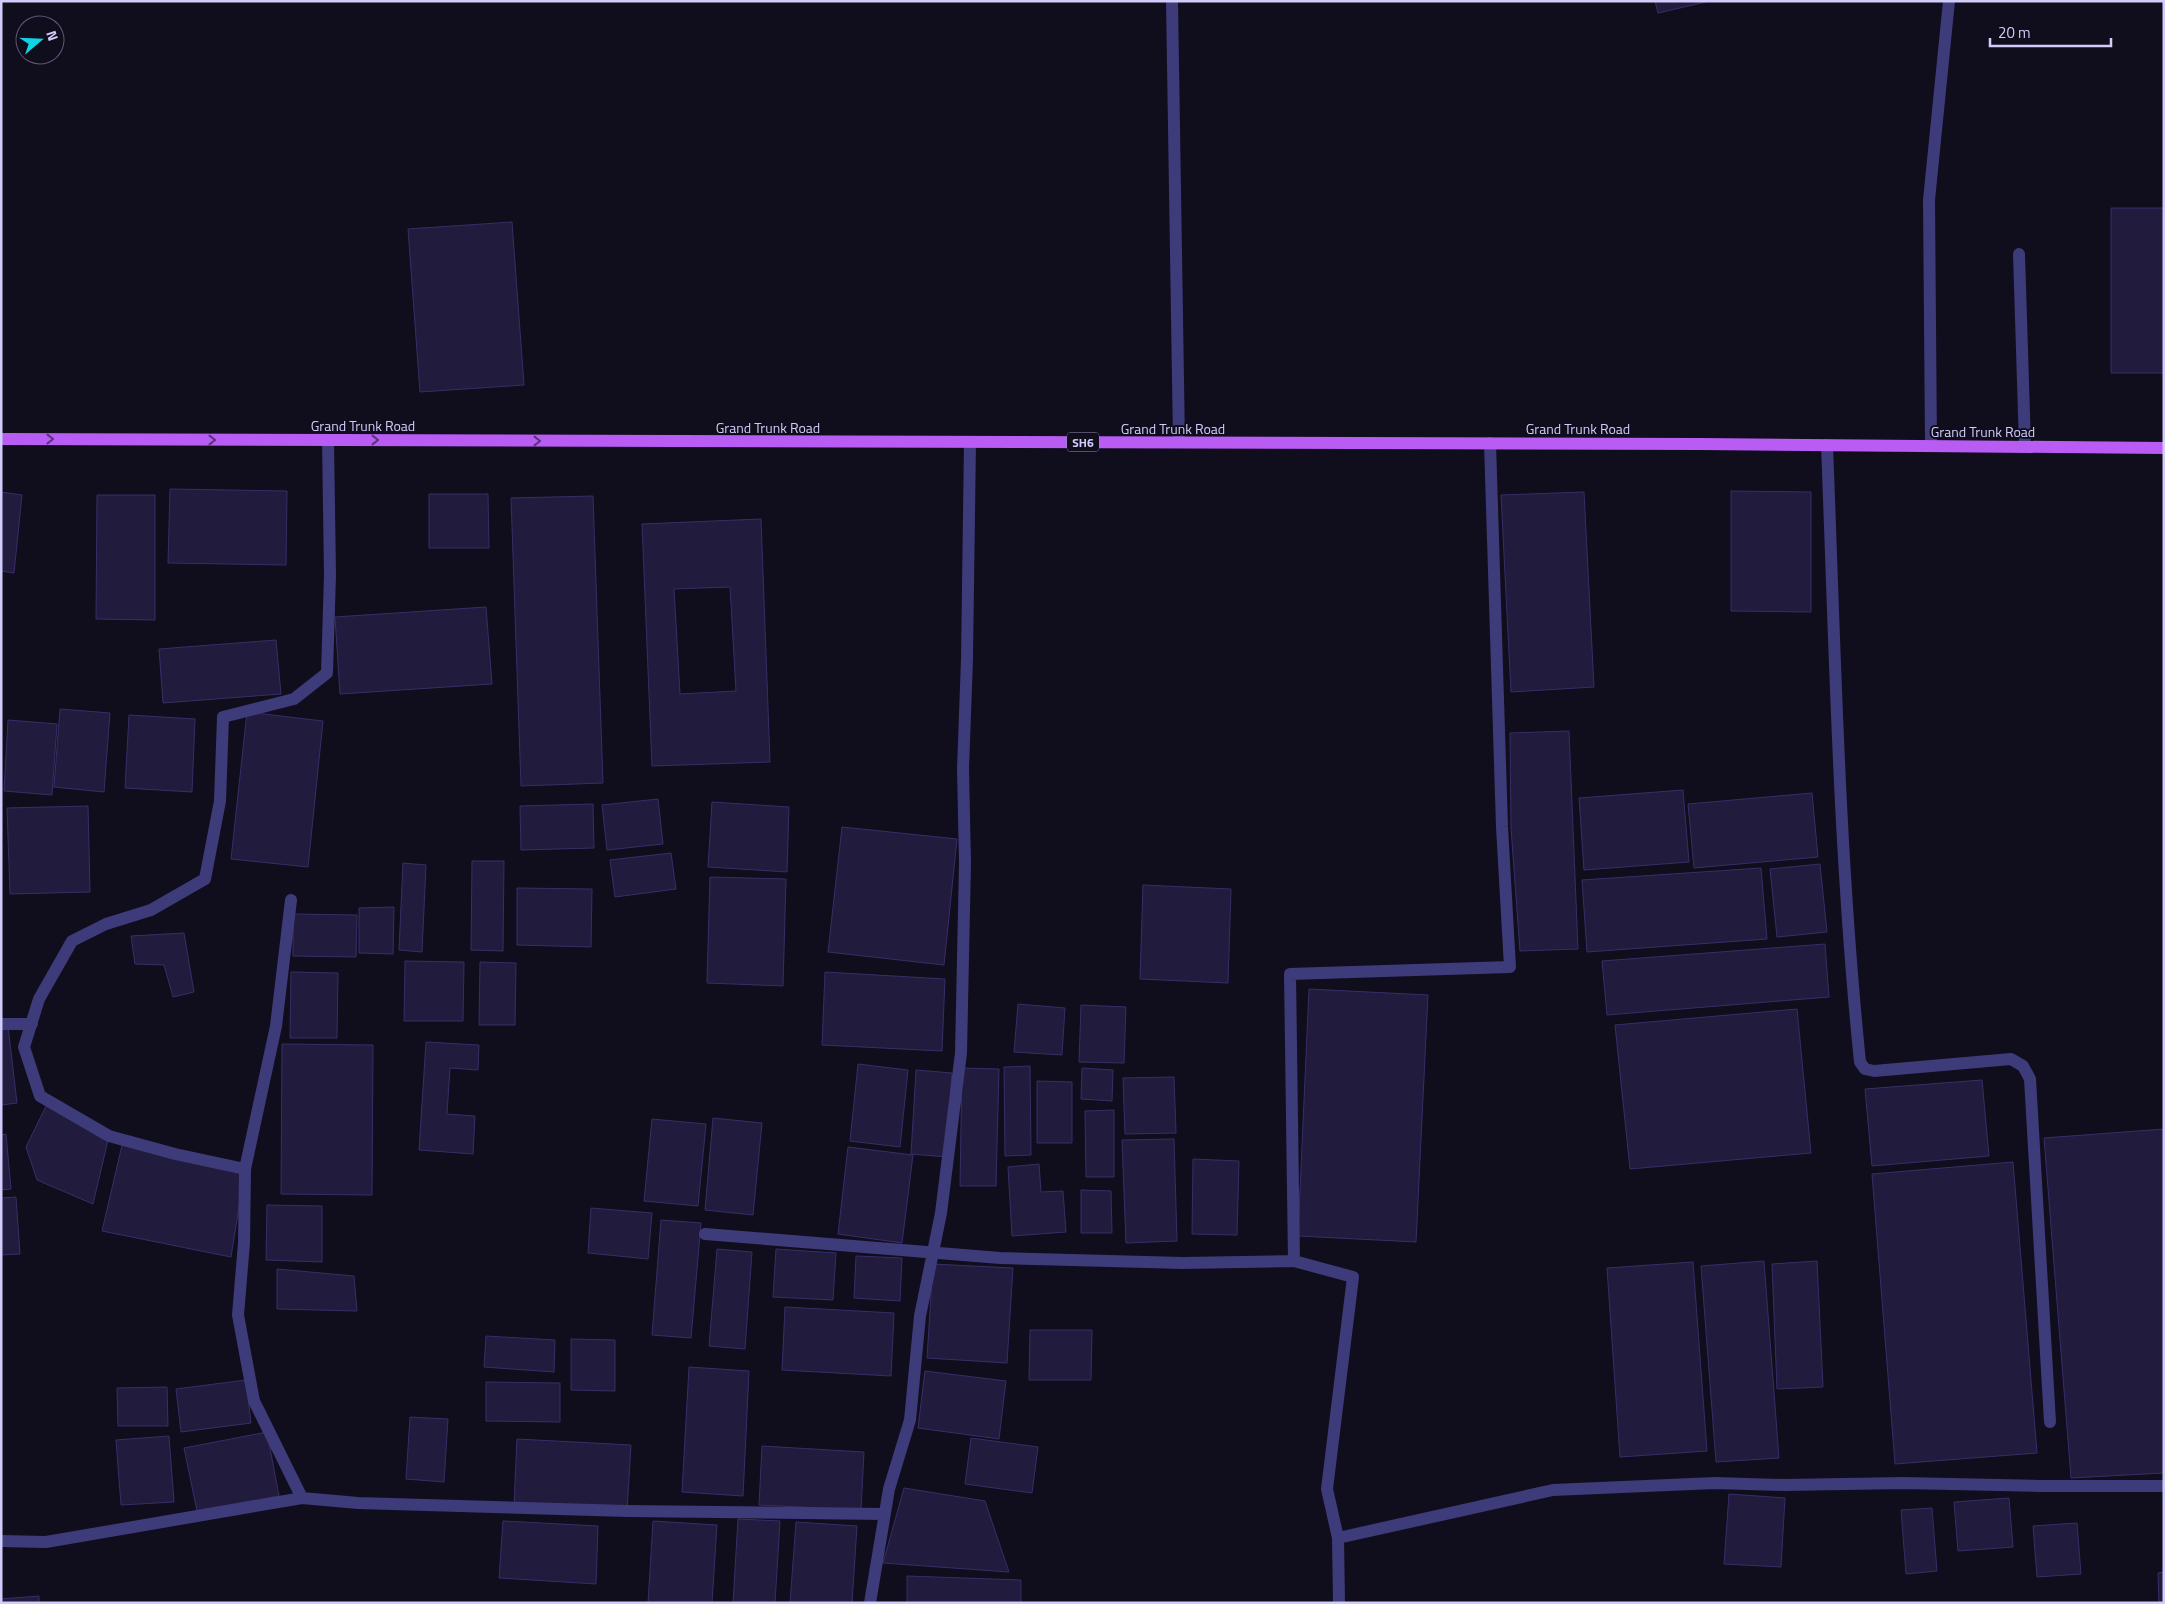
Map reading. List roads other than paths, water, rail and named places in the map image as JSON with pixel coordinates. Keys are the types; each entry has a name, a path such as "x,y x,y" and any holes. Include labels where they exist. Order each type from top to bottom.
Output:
{"main road":[{"name":"Grand Trunk Road","path":"1,439 1490,443 2164,448"}],"street":[{"path":"1172,1 1179,442"},
{"path":"1931,446 1929,200 1949,1"},
{"path":"2019,254 2025,446"},
{"path":"245,1169 175,1154 109,1136 40,1096 24,1047 39,999 72,941 106,924 151,910 205,879 220,801 223,717 294,699 327,673 330,575 328,440"},
{"path":"870,1603 888,1489 910,1420 920,1316 941,1213 961,1053 965,863 963,769 967,659 970,442"},
{"path":"1294,1261 1290,974 1510,967 1502,827 1490,443"},
{"path":"1827,445 1842,823 1852,980 1860,1062 1866,1069 1874,1071 2011,1059 2023,1066 2030,1079 2050,1422"},
{"path":"291,900 276,1026 245,1169 244,1243 238,1316 254,1401 302,1498"},
{"path":"1,1024 32,1024"},
{"path":"705,1234 1000,1258 1183,1263 1294,1261 1353,1277 1327,1488 1338,1538 1339,1603"},
{"path":"1338,1538 1554,1490 1715,1483 2164,1486"},
{"path":"1,1541 46,1542 302,1498 358,1503 627,1511 884,1514"}]}
